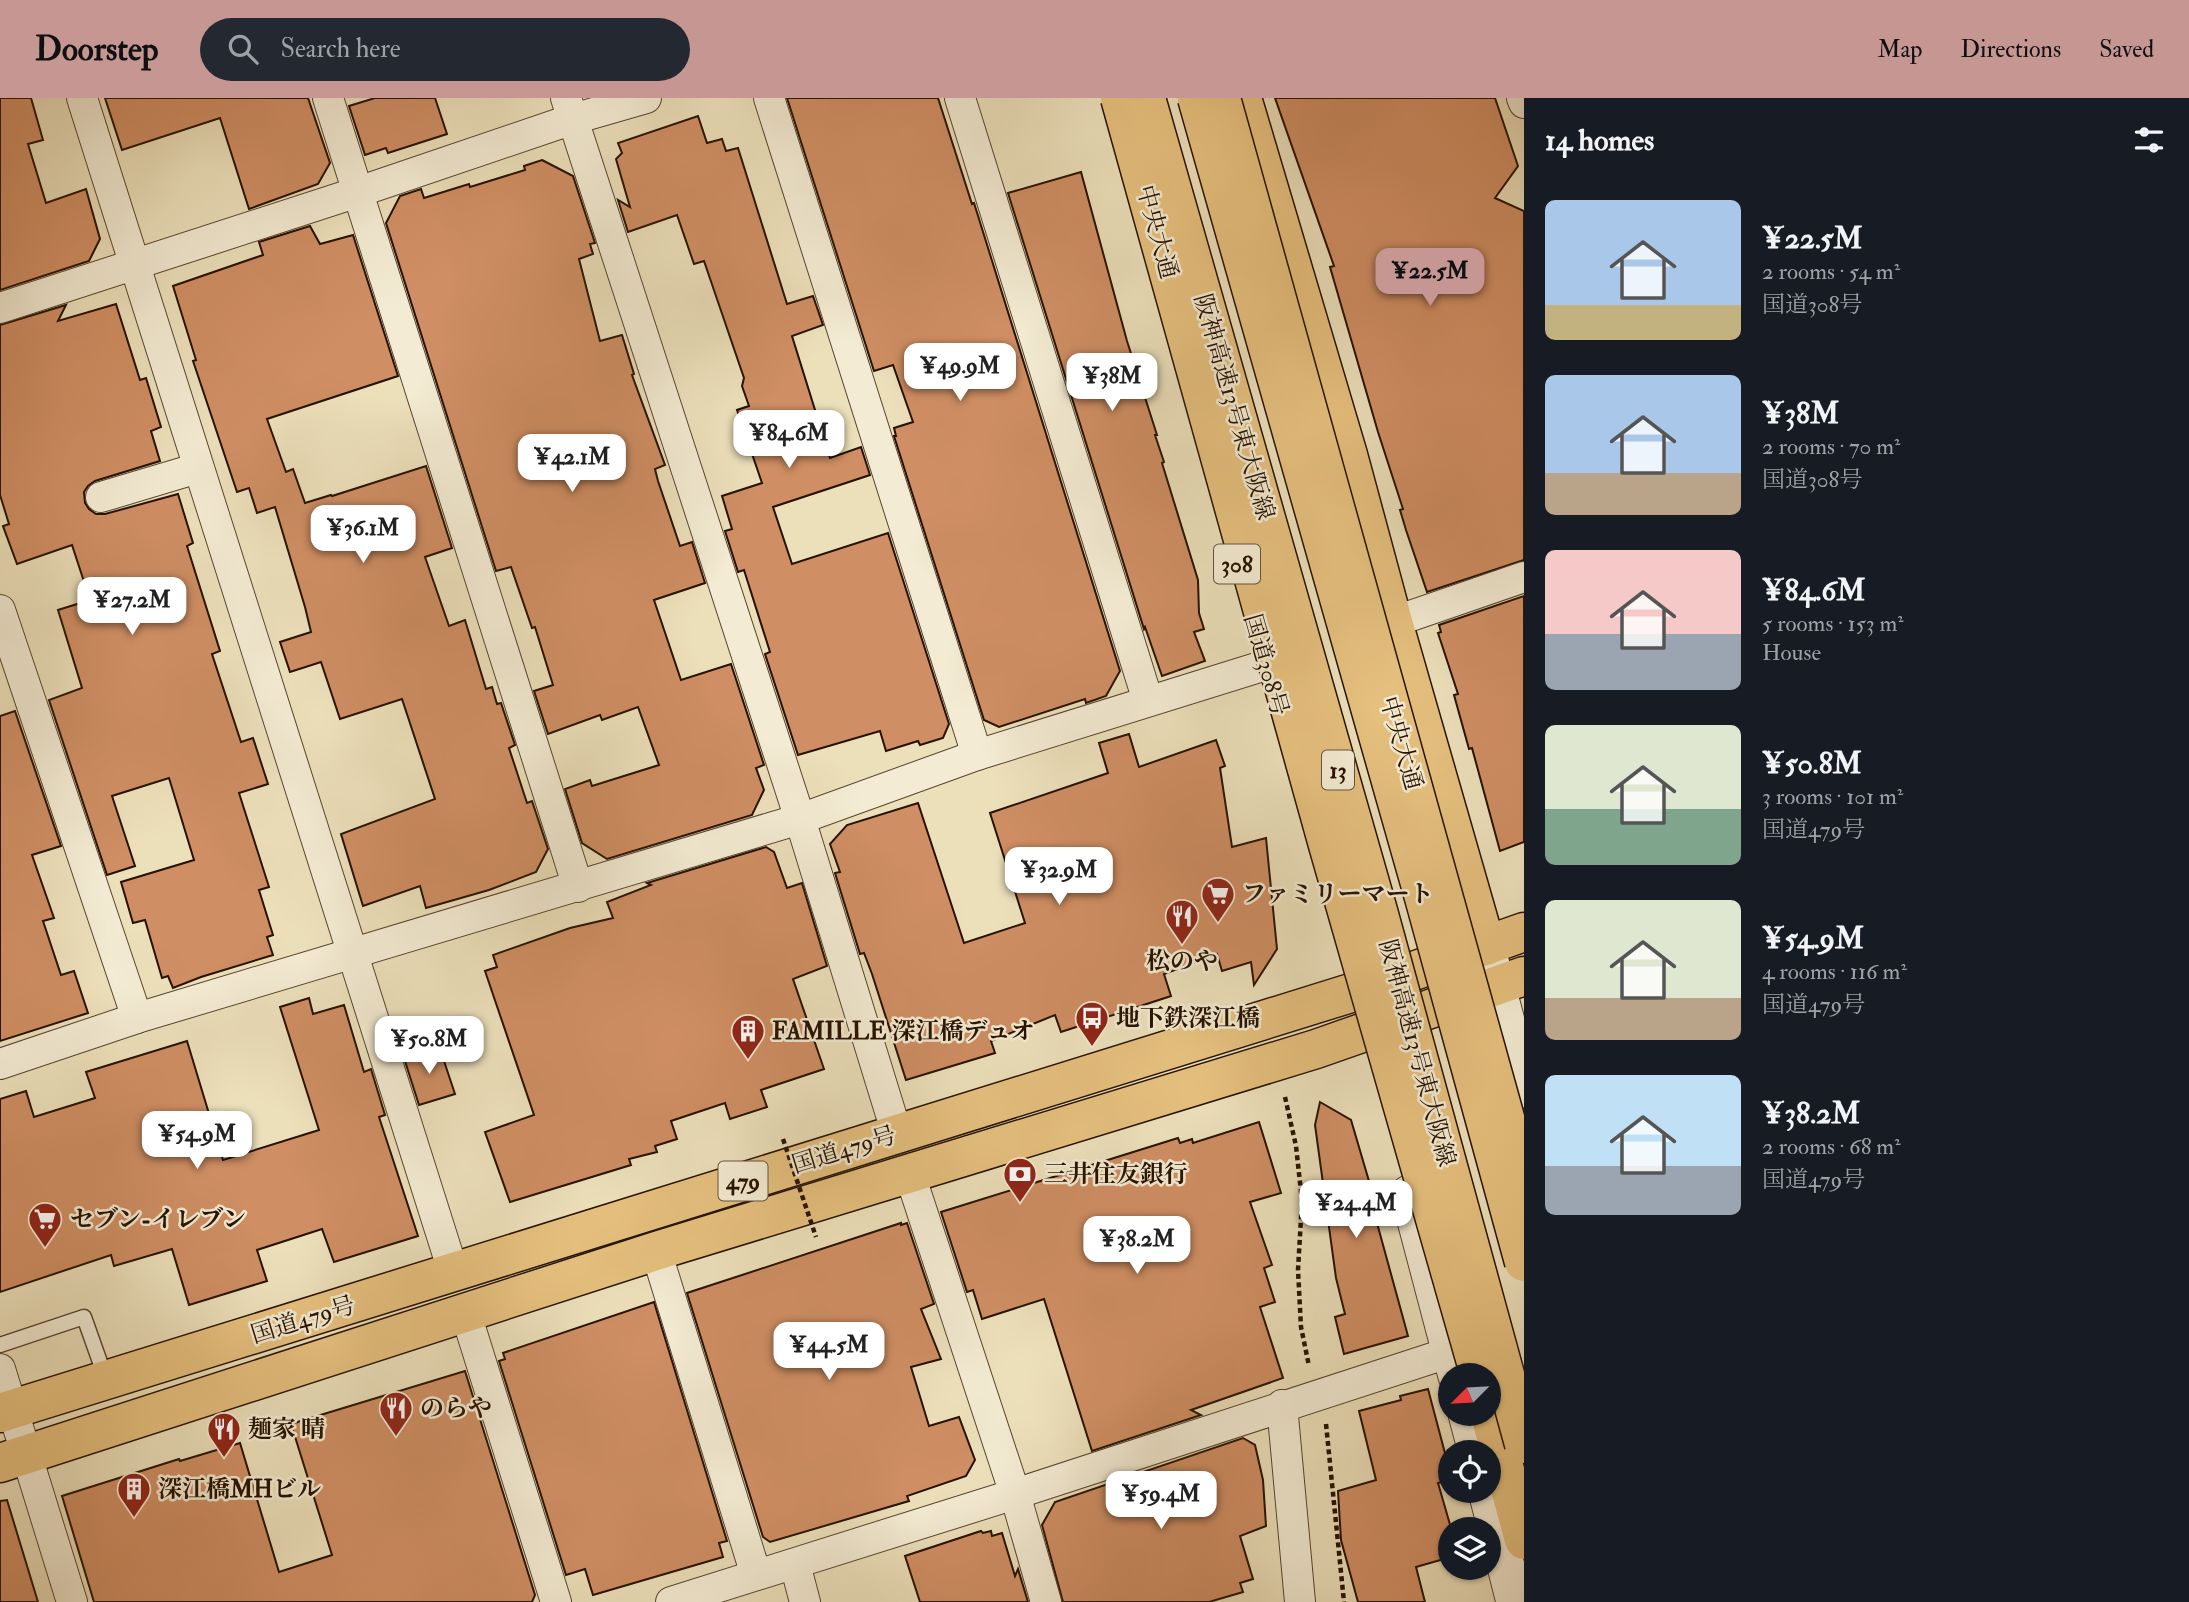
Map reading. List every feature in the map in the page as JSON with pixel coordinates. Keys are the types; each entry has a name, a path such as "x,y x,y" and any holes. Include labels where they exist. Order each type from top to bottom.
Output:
{"main road":[{"name":"国道308号","path":"1102,98 1266,665 1366,1032"},
{"name":"中央大通","path":"1120,98 1328,845 1461,1363"},
{"name":"阪神高速13号東大阪線","path":"1146,98 1375,897 1524,1444"},
{"name":"阪神高速13号東大阪線","path":"1197,98 1425,901 1524,1262"},
{"name":"中央大通","path":"1221,98 1524,1186"},
{"path":"1241,98 1348,455 1486,946 1524,932"},
{"name":"国道479号","path":"7,1411 1354,992 1486,946"},
{"path":"1366,1032 1511,981"},
{"name":"国道479号","path":"13,1459 465,1311 1366,1032"},
{"path":"1493,1426 1524,1540"}],"street":[{"path":"82,98 454,1274"},
{"path":"328,98 578,887"},
{"path":"0,308 358,192 569,108 646,98"},
{"path":"769,98 977,755"},
{"path":"960,98 1148,701"},
{"path":"569,108 800,819 897,1134"},
{"path":"101,497 198,468"},
{"path":"1393,622 1524,577"},
{"path":"0,610 137,1018"},
{"path":"0,1064 137,1018 800,819 977,755 1266,665"},
{"path":"1486,946 1511,981 1524,1089"},
{"path":"1366,1032 1461,1363"},
{"path":"909,1172 1015,1494 1046,1602"},
{"path":"656,1251 756,1576"},
{"path":"465,1311 555,1602"},
{"path":"0,1369 13,1459 72,1602"},
{"path":"671,1602 1015,1494 1296,1401 1438,1373"},
{"path":"1296,1401 1300,1602"},
{"path":"1490,1503 1515,1602"},
{"path":"794,1564 806,1602"}],"lane":[{"path":"0,1345 84,1317 107,1380"}],"path":[{"path":"1283,1089 1296,1146 1302,1201 1298,1270 1301,1327 1308,1362 1296,1401 1325,1412 1344,1602"},
{"path":"783,1139 816,1237"}],"building":[{"path":"0,98 31,98 43,140 28,144 46,203 86,189 100,239 89,261 0,290"},
{"path":"105,98 308,98 330,163 318,184 249,209 220,118 122,150"},
{"path":"375,98 435,98 447,134 388,153 386,148 365,155 349,106"},
{"path":"787,98 938,98 972,204 974,203 1120,671 1106,696 1086,703 1085,699 999,727 984,720 894,436 894,428 913,422 893,365 874,371"},
{"path":"1275,98 1495,98 1518,166 1495,198 1524,211 1524,560 1427,592 1400,510 1403,509 1330,267 1334,266"},
{"path":"698,116 707,143 722,139 726,151 738,148 787,304 813,296 823,325 792,336 830,458 861,447 870,475 773,507 792,564 888,533 949,724 943,738 920,745 918,741 886,751 880,731 798,755 765,654 770,652 744,570 738,572 725,531 732,529 722,496 762,483 737,410 749,406 742,386 744,378 704,261 694,264 677,215 628,232 618,200 630,207 616,159 622,153 618,143"},
{"path":"542,160 573,176 595,243 590,244 593,254 579,259 600,341 622,335 634,374 632,375 665,465 655,469 658,481 680,546 692,542 705,583 654,600 681,680 731,664 764,765 756,768 764,790 752,815 607,859 582,843 565,789 590,780 592,786 659,765 638,707 602,720 600,715 548,734 534,691 553,685 535,627 532,628 511,567 496,571 386,223 400,196 421,189 424,198 469,184 470,187 525,170 524,166"},
{"path":"1081,172 1127,341 1198,580 1199,613 1204,629 1194,632 1205,661 1162,676 1145,627 1144,629 1008,193"},
{"path":"310,226 320,244 353,235 398,376 267,419 286,472 293,469 305,503 426,466 452,548 425,557 449,626 465,620 486,689 492,687 497,704 501,703 515,745 509,748 527,803 532,801 548,849 536,872 489,890 426,908 420,886 363,906 341,834 435,799 402,699 340,719 321,662 290,672 280,642 311,632 275,507 257,513 249,488 237,492 193,361 196,360 173,286 263,255 259,242"},
{"path":"116,304 140,380 146,378 161,427 151,431 160,461 95,481 84,492 85,503 96,514 105,514 178,494 193,543 187,546 220,651 212,654 241,742 253,738 268,784 239,793 269,887 259,890 273,935 267,937 273,955 173,988 168,976 162,978 145,920 133,923 121,882 194,860 169,778 112,796 135,866 107,875 49,700 82,688 58,610 90,600 72,545 17,564 3,526 9,524 0,495 0,325 66,305 58,321"},
{"path":"1524,596 1524,842 1500,851 1472,748 1469,749 1454,695 1458,694 1438,633 1441,632 1439,625"},
{"path":"15,711 61,846 32,855 54,918 43,921 61,975 74,971 88,1013 0,1041 0,716"},
{"path":"1129,734 1139,767 1216,740 1225,766 1220,768 1232,847 1266,838 1277,949 1254,985 1251,962 1222,971 1217,954 1164,974 1171,996 1061,1032 1055,1015 991,1041 995,1053 906,1080 872,974 864,953 860,954 835,873 840,872 830,844 847,825 918,803 964,943 1025,923 990,813 1108,773 1099,743"},
{"path":"766,847 774,852 787,888 802,883 827,966 793,979 824,1069 761,1090 767,1107 730,1119 725,1103 671,1121 677,1139 655,1146 657,1152 629,1159 631,1165 510,1202 485,1132 534,1115 485,971 497,967 493,955 570,928 613,918 607,902 651,885 647,883"},
{"path":"309,998 313,1014 344,1005 364,1072 371,1069 385,1115 379,1117 418,1236 334,1262 322,1229 257,1250 267,1281 189,1305 172,1249 114,1266 111,1255 0,1292 0,1099 26,1091 34,1117 95,1098 86,1072 187,1041 223,1160 319,1130 280,1007"},
{"path":"439,1046 455,1094 419,1105 404,1058"},
{"path":"1320,1102 1351,1120 1376,1205 1377,1223 1408,1336 1344,1354 1335,1317 1345,1314 1336,1278 1315,1125"},
{"path":"1259,1122 1281,1193 1250,1202 1272,1265 1264,1268 1275,1302 1260,1307 1283,1378 1191,1410 1201,1415 1092,1451 1044,1299 982,1319 973,1290 967,1292 941,1212 1178,1138 1180,1143 1192,1139 1193,1143"},
{"path":"907,1223 934,1304 921,1309 941,1359 911,1367 929,1426 959,1417 975,1460 966,1476 907,1496 909,1501 770,1542 763,1537 687,1293"},
{"path":"654,1302 727,1541 719,1543 723,1557 593,1595 585,1569 566,1575 499,1361 505,1359 503,1353"},
{"path":"465,1371 535,1595 532,1602 94,1602 62,1496 240,1443 279,1572 332,1555 291,1424"},
{"path":"1428,1389 1441,1440 1438,1440 1438,1503 1444,1503 1448,1517 1438,1517 1438,1561 1416,1567 1425,1602 1358,1602 1341,1540 1338,1491 1376,1480 1359,1411 1401,1400 1400,1396"},
{"path":"1243,1438 1255,1445 1263,1480 1266,1526 1240,1536 1253,1579 1240,1583 1243,1592 1209,1602 1063,1602 1042,1525 1055,1502"},
{"path":"7,1500 38,1602 0,1602 0,1501"},
{"path":"981,1531 991,1531 992,1536 1002,1533 1015,1576 1018,1569 1028,1602 920,1602 905,1556"}],"place":[{"name":"ファミリーマート","path":"1218,924"},
{"name":"松のや","path":"1182,946"},
{"name":"地下鉄深江橋","path":"1092,1048"},
{"name":"FAMILLE 深江橋デュオ","path":"748,1061"},
{"name":"三井住友銀行","path":"1020,1204"},
{"name":"セブン-イレブン","path":"45,1249"},
{"name":"のらや","path":"396,1438"},
{"name":"麺家 晴","path":"224,1459"},
{"name":"深江橋MHビル","path":"134,1519"}]}
